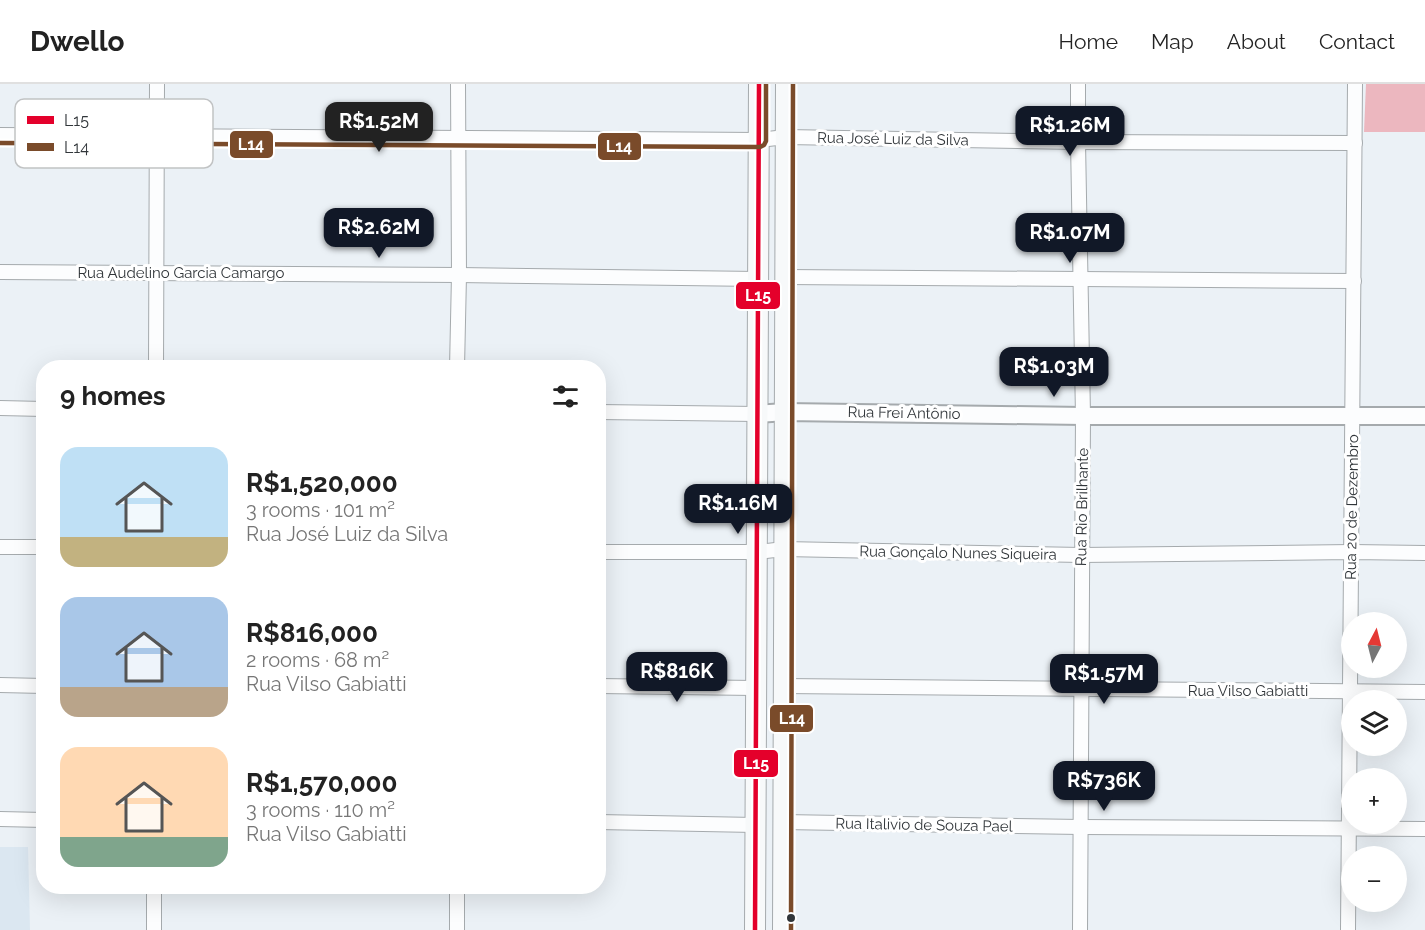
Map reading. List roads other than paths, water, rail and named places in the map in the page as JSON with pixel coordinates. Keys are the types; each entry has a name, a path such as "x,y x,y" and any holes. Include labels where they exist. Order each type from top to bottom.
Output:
{"main road":[{"path":"755,930 759,84"},
{"path":"783,930 786,84"}],"street":[{"path":"158,84 158,99"},
{"path":"457,360 458,84"},
{"name":"Rua Rio Brilhante","path":"1078,84 1083,416 1080,930"},
{"name":"Rua 20 de Dezembro","path":"1350,690 1355,84"},
{"name":"Rua José Luiz da Silva","path":"0,135 15,135"},
{"name":"Rua José Luiz da Silva","path":"213,136 759,140 786,137 1078,142 1355,143"},
{"path":"156,360 157,168"},
{"name":"Rua Audelino Garcia Camargo","path":"0,272 758,279"},
{"path":"785,277 1354,281"},
{"path":"0,408 36,409"},
{"name":"Rua Frei Antônio","path":"606,412 1425,416"},
{"path":"0,547 36,547"},
{"name":"Rua Gonçalo Nunes Siqueira","path":"606,552 757,552 784,549 1082,555 1352,552 1425,554"},
{"path":"0,685 36,686"},
{"name":"Rua Vilso Gabiatti","path":"784,686 1341,692"},
{"path":"606,687 755,688"},
{"name":"Rua Vilso Gabiatti","path":"1407,692 1425,692"},
{"path":"0,819 36,820"},
{"path":"606,822 755,825"},
{"name":"Rua Italivio de Souza Pael","path":"783,822 1081,827 1341,828"},
{"name":"Rua Italivio de Souza Pael","path":"1407,829 1425,829"},
{"name":"Rua 20 de Dezembro","path":"1348,930 1349,834"},
{"path":"154,894 154,930"},
{"path":"457,894 457,930"}]}
